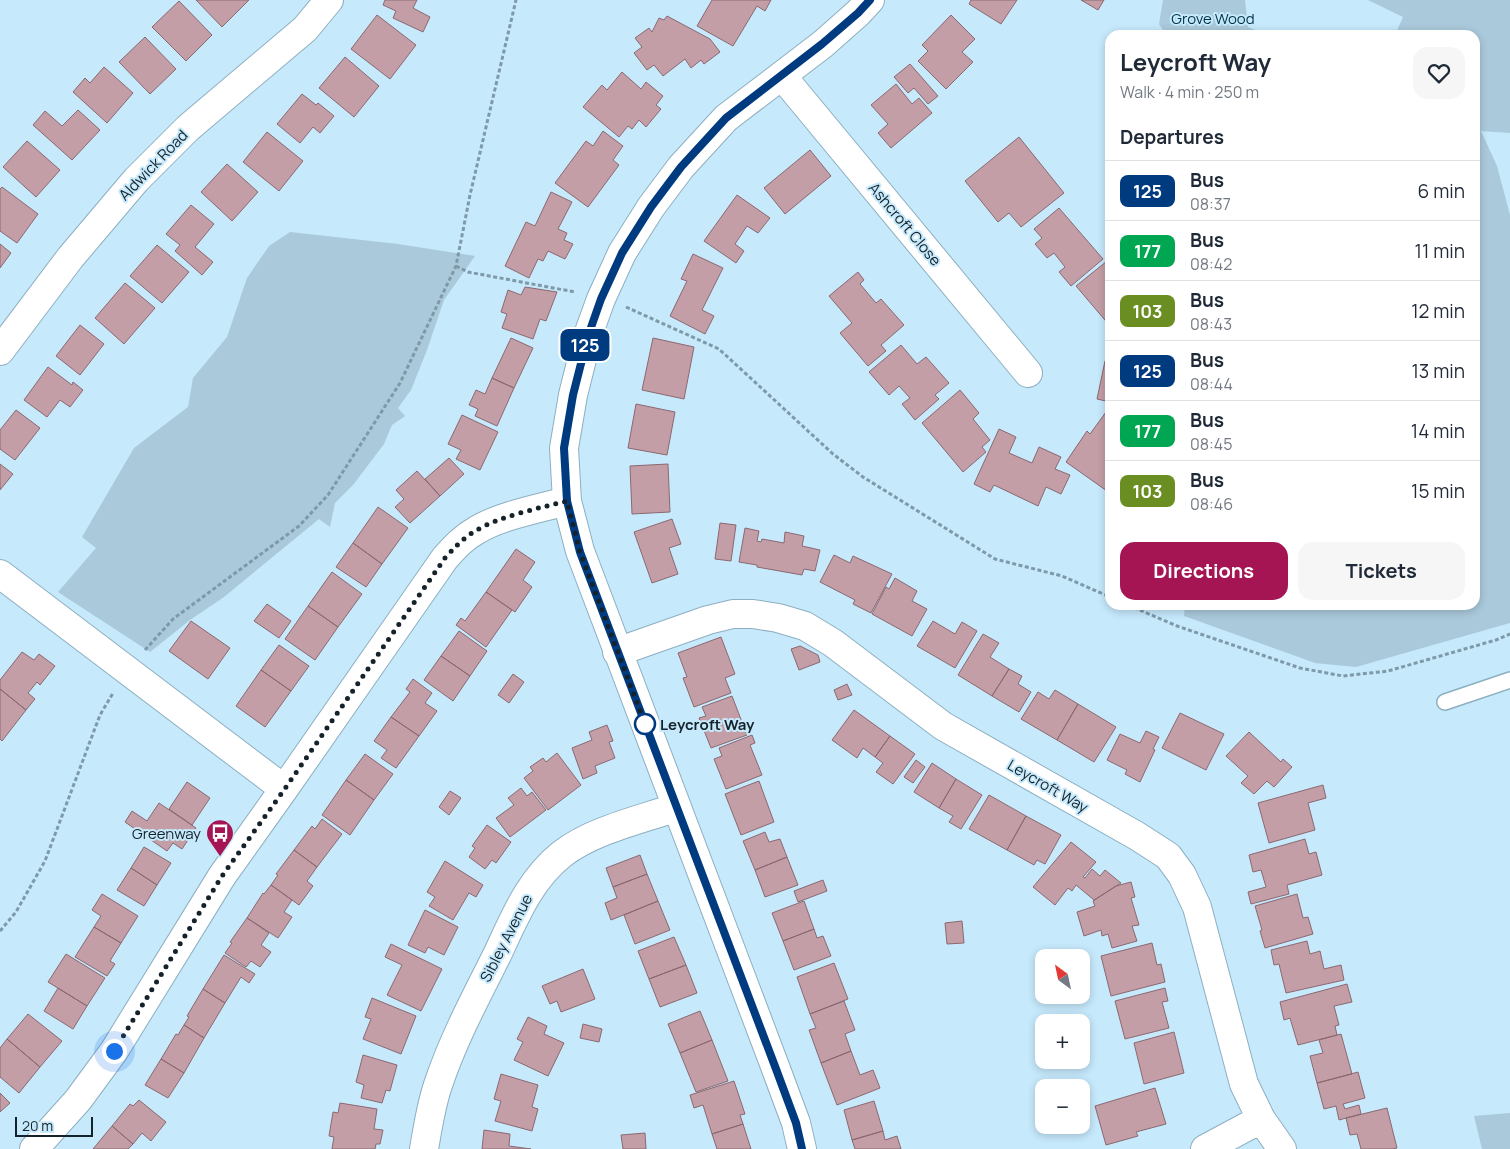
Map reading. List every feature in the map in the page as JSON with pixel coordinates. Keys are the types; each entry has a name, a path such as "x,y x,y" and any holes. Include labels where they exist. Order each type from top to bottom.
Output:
{"street":[{"name":"Aldwick Road","path":"0,351 70,258 136,180 188,128 305,29 328,0"},
{"path":"802,1149 793,1114 580,552 567,501 564,448 588,336 601,299 622,253 651,207 681,167 726,118 822,44 870,0"},
{"name":"Ashcroft Close","path":"782,76 1028,373"},
{"path":"34,1149 78,1100 114,1051 222,876 445,558 460,542 477,529 496,521 567,501"},
{"path":"2,580 126,670 284,790"},
{"name":"Leycroft Way","path":"617,652 708,620 733,614 753,614 778,618 804,626 833,643 943,726 1137,836 1168,856 1182,875 1197,907 1244,1084 1261,1119 1282,1149"},
{"name":"Sibley Avenue","path":"424,1149 438,1084 458,1034 527,894 546,868 562,854 582,841 612,828 677,807"},
{"path":"1205,1149 1261,1119"}],"lane":[{"path":"1445,702 1510,680"}],"path":[{"path":"0,931 16,912 45,860 100,715 126,670 173,619 299,526 328,495 400,383 456,266 470,195 516,0"},
{"path":"456,266 468,272 586,294 624,306 719,349 833,454 863,477 996,559 1062,576 1105,595"},
{"path":"1140,610 1177,626 1300,668 1343,676 1388,671 1496,640 1510,634"}],"green space":[{"name":"Grove Wood","path":"1163,0 1245,0 1248,27 1255,30 1163,30 1159,24"},
{"path":"1368,0 1510,0 1510,133 1481,131 1497,166 1510,215 1510,623 1356,667 1315,663 1184,616 1185,610 1480,610 1480,30 1397,30 1403,17"},
{"path":"290,232 398,244 475,256 444,300 411,390 398,408 405,416 392,425 384,444 353,485 335,503 330,527 319,519 224,597 190,620 150,652 58,592 96,548 82,537 134,448 188,407 193,378 227,337 247,278 269,246"},
{"path":"1510,1113 1510,1149 1482,1149 1474,1116"}],"building":[{"path":"196,0 249,0 222,27"},
{"path":"385,0 417,0 413,8 430,17 423,32 393,18 396,11 383,5"},
{"path":"712,0 771,0 765,11 757,6 733,46 697,26"},
{"path":"971,0 1017,0 1001,24 969,4"},
{"path":"1081,0 1104,0 1098,10"},
{"path":"179,1 212,35 186,61 152,27"},
{"path":"377,15 416,45 390,79 351,49"},
{"path":"951,15 975,39 962,52 973,62 946,89 918,61 928,51 922,45"},
{"path":"667,16 710,39 720,52 704,64 701,60 691,68 685,59 663,76 654,65 647,70 634,53 642,47 635,38 649,28 652,32 659,18 664,20"},
{"path":"145,37 176,69 150,94 119,62"},
{"path":"345,57 379,86 354,117 319,88"},
{"path":"910,64 938,96 928,104 914,88 908,93 894,77"},
{"path":"104,67 133,93 107,123 73,92 85,78 90,83"},
{"path":"622,72 641,89 646,82 663,96 656,105 661,109 646,127 639,120 632,129 628,126 619,137 583,107 602,85 607,90"},
{"path":"896,84 912,104 919,98 932,113 891,148 878,133 888,124 871,105"},
{"path":"302,94 316,105 318,103 334,116 320,133 313,127 300,143 277,124"},
{"path":"78,110 100,130 72,160 33,125 45,111 62,126"},
{"path":"603,131 623,146 613,160 619,165 588,207 555,183 586,141 593,146"},
{"path":"267,132 303,161 279,191 243,162"},
{"path":"1019,137 1064,193 1021,227 1009,213 998,222 965,181"},
{"path":"27,141 60,170 36,197 3,167"},
{"path":"810,150 831,176 785,214 764,188"},
{"path":"227,164 258,192 232,221 201,192"},
{"path":"2,187 38,214 17,243 0,231 0,189"},
{"path":"551,192 572,202 558,229 567,233 564,240 573,244 565,259 548,251 543,261 538,259 529,278 505,266 526,222 535,226"},
{"path":"737,195 770,218 758,233 747,226 735,244 744,251 736,263 704,241"},
{"path":"191,205 214,224 195,247 213,262 202,275 175,251 180,245 166,234"},
{"path":"1059,208 1103,259 1071,286 1059,272 1065,267 1054,253 1047,258 1035,244 1042,238 1034,229"},
{"path":"0,244 11,253 0,268"},
{"path":"157,245 189,272 162,303 130,276"},
{"path":"693,254 723,268 702,310 714,316 705,334 670,316 687,281 681,279"},
{"path":"1105,263 1105,320 1076,286"},
{"path":"858,272 864,280 860,284 876,303 881,299 904,325 881,345 886,351 868,366 840,333 852,323 829,296"},
{"path":"125,283 155,308 124,344 95,318"},
{"path":"525,287 557,292 546,321 540,319 533,339 502,328 507,314 501,312 508,290 521,295"},
{"path":"80,325 104,344 80,375 56,356"},
{"path":"511,338 533,348 514,388 492,378"},
{"path":"653,338 694,347 684,399 642,390"},
{"path":"901,345 917,364 926,357 949,383 935,395 939,399 915,420 902,404 910,398 899,386 889,395 869,372"},
{"path":"1105,361 1105,401 1097,399"},
{"path":"48,367 72,385 73,382 83,390 70,407 60,400 47,417 24,400"},
{"path":"492,378 514,388 497,426 475,416 478,409 469,405 476,390 485,394"},
{"path":"960,390 979,413 973,419 990,440 982,447 986,452 963,472 922,423"},
{"path":"636,404 675,412 667,455 628,448"},
{"path":"16,410 40,428 15,460 0,449 0,430"},
{"path":"1105,413 1105,490 1066,462 1087,431 1090,434"},
{"path":"462,415 498,432 480,470 456,459 461,450 448,444"},
{"path":"999,429 1016,437 1009,453 1032,463 1039,447 1061,457 1055,469 1070,475 1061,494 1046,487 1038,506 994,485 990,492 974,484"},
{"path":"449,458 464,474 440,496 425,479"},
{"path":"0,464 13,474 0,490"},
{"path":"668,464 670,512 632,514 630,466"},
{"path":"417,471 440,496 410,523 395,507 404,499 396,490"},
{"path":"378,507 408,528 382,564 353,543"},
{"path":"672,519 681,544 669,548 678,574 652,583 634,532"},
{"path":"720,523 736,525 731,561 715,559"},
{"path":"745,528 759,531 757,541 761,542 762,539 784,543 785,532 804,536 802,546 820,550 815,571 804,569 802,575 739,562"},
{"path":"353,543 382,564 366,587 336,567"},
{"path":"516,549 535,562 523,580 532,587 515,612 486,592"},
{"path":"834,555 850,563 853,556 892,574 871,613 853,604 855,600 820,582"},
{"path":"332,572 362,594 338,627 308,606"},
{"path":"895,578 917,591 912,601 927,609 912,636 872,614 886,587 889,589"},
{"path":"486,592 512,610 486,647 456,625 461,618 465,621"},
{"path":"267,604 291,621 279,638 254,621"},
{"path":"308,606 338,627 315,660 285,639"},
{"path":"191,621 230,648 208,679 169,651"},
{"path":"933,621 955,634 962,622 977,631 955,668 917,646"},
{"path":"459,631 487,651 470,676 441,656"},
{"path":"983,634 999,643 990,657 1009,669 992,696 958,675"},
{"path":"721,637 735,674 725,678 731,693 694,707 683,678 687,677 678,653"},
{"path":"279,645 309,666 291,691 261,670"},
{"path":"800,646 818,655 820,662 799,670 791,649"},
{"path":"22,652 34,660 39,654 55,666 40,685 37,682 28,693 35,699 26,710 0,689 0,680"},
{"path":"441,656 470,676 453,701 424,680"},
{"path":"1009,669 1022,676 1018,684 1031,692 1019,712 992,696"},
{"path":"261,670 291,691 265,727 236,706"},
{"path":"513,674 524,682 509,703 498,695"},
{"path":"413,679 432,693 425,703 437,711 419,736 391,717 410,692 406,689"},
{"path":"847,684 852,695 838,700 834,690"},
{"path":"0,689 26,710 2,741 0,739"},
{"path":"1055,690 1078,704 1057,740 1021,719 1038,692 1049,699"},
{"path":"732,696 747,735 711,748 699,718 706,716 702,707"},
{"path":"1078,704 1116,727 1094,762 1057,740"},
{"path":"854,710 890,736 875,757 863,748 857,758 832,740"},
{"path":"1180,713 1224,734 1206,770 1162,748"},
{"path":"391,717 419,736 396,768 381,758 387,750 374,741"},
{"path":"607,725 613,741 609,742 615,758 595,766 597,773 583,779 572,748 592,740 589,732"},
{"path":"1146,731 1159,737 1140,782 1125,774 1127,770 1107,760 1120,734 1140,743"},
{"path":"1249,732 1281,762 1283,759 1292,767 1274,787 1267,781 1254,794 1241,783 1248,776 1226,756"},
{"path":"752,735 755,743 750,745 762,775 726,789 714,759 722,756 719,748"},
{"path":"890,736 915,754 893,784 876,772 883,763 875,757"},
{"path":"557,753 581,785 548,810 524,778 533,771 530,767 543,758 546,762"},
{"path":"365,754 393,774 374,800 346,780"},
{"path":"916,760 925,767 913,783 904,777"},
{"path":"932,763 956,779 939,808 914,792"},
{"path":"956,779 982,795 961,829 949,822 953,816 939,808"},
{"path":"346,780 374,800 350,835 322,815"},
{"path":"759,781 774,822 741,835 725,794"},
{"path":"187,782 210,798 192,825 169,809"},
{"path":"1323,785 1326,798 1308,803 1315,830 1269,843 1258,803"},
{"path":"521,788 527,796 532,792 546,810 510,837 496,818 514,805 508,798"},
{"path":"450,791 461,798 449,815 439,807"},
{"path":"989,795 1026,816 1007,850 969,829"},
{"path":"159,803 196,828 182,849 173,843 167,851 125,822 132,811 147,821"},
{"path":"1026,816 1061,835 1045,864 1037,860 1034,865 1007,850"},
{"path":"322,819 342,834 317,867 294,850 312,826 315,829"},
{"path":"487,825 511,842 496,863 492,860 485,869 469,857 475,848 472,846"},
{"path":"765,832 769,842 780,839 787,857 755,870 743,841"},
{"path":"1305,839 1309,854 1316,852 1322,875 1287,885 1289,894 1251,904 1248,892 1266,887 1261,870 1253,872 1249,855"},
{"path":"1071,842 1096,862 1083,877 1085,878 1092,869 1100,876 1105,870 1121,883 1094,900 1076,885 1072,891 1068,888 1055,905 1033,887"},
{"path":"144,847 171,863 157,885 131,868"},
{"path":"294,850 317,867 307,881 313,886 299,905 271,885 278,875 276,874"},
{"path":"640,855 647,874 613,887 606,868"},
{"path":"787,857 798,885 765,897 755,870"},
{"path":"445,861 483,885 476,897 469,893 453,920 429,906 435,897 427,892"},
{"path":"131,868 157,885 144,906 117,890"},
{"path":"647,874 658,901 611,920 605,903 617,898 613,887"},
{"path":"823,880 827,891 798,902 794,891"},
{"path":"1131,882 1135,897 1131,898 1139,925 1132,926 1137,941 1112,948 1108,934 1102,936 1101,930 1084,936 1077,912 1095,906 1093,901 1116,886"},
{"path":"271,885 292,900 284,912 292,917 278,938 247,918 263,893"},
{"path":"102,894 138,916 121,943 94,927 101,916 92,910"},
{"path":"1297,894 1303,918 1308,917 1313,934 1265,948 1255,906"},
{"path":"658,901 670,930 635,944 624,915"},
{"path":"804,901 814,929 783,941 772,913"},
{"path":"425,910 458,927 444,955 428,947 425,953 408,945"},
{"path":"247,918 269,933 261,945 271,952 260,967 251,961 246,967 225,953 232,943 230,942"},
{"path":"962,921 964,943 947,944 945,923"},
{"path":"94,927 121,943 110,961 115,964 107,976 75,957"},
{"path":"814,929 817,938 823,936 831,956 794,970 783,941"},
{"path":"674,937 686,965 649,979 638,951"},
{"path":"1307,941 1310,954 1320,951 1324,969 1341,965 1344,980 1286,993 1279,964 1274,965 1271,950"},
{"path":"1152,943 1157,965 1161,964 1165,982 1111,996 1101,956"},
{"path":"391,944 442,969 421,1011 387,995 402,965 385,957"},
{"path":"66,954 105,978 87,1006 48,982"},
{"path":"224,955 255,974 249,983 241,977 225,1003 203,989"},
{"path":"834,963 848,999 810,1014 797,977"},
{"path":"686,965 697,993 660,1007 649,979"},
{"path":"583,969 595,999 561,1012 557,1001 550,1004 542,986"},
{"path":"1347,984 1352,1002 1334,1006 1339,1025 1335,1026 1337,1035 1298,1045 1290,1018 1284,1020 1280,1002"},
{"path":"58,988 87,1006 73,1029 44,1011"},
{"path":"1165,988 1168,1001 1162,1002 1169,1028 1125,1039 1115,1001"},
{"path":"203,989 225,1003 204,1038 184,1025 189,1017 187,1016"},
{"path":"372,998 416,1016 401,1054 363,1039 371,1019 365,1017"},
{"path":"844,1001 855,1030 845,1034 851,1051 821,1063 809,1030 816,1028 810,1014"},
{"path":"700,1011 712,1040 680,1053 668,1024"},
{"path":"28,1014 62,1041 40,1067 7,1039"},
{"path":"528,1017 547,1026 544,1034 564,1043 548,1076 514,1060 523,1042 517,1039"},
{"path":"583,1024 602,1029 599,1042 580,1038"},
{"path":"184,1025 204,1038 184,1073 161,1059 176,1034 178,1035"},
{"path":"1174,1032 1184,1073 1144,1084 1134,1043"},
{"path":"1341,1034 1352,1074 1317,1083 1310,1056 1323,1053 1319,1040"},
{"path":"7,1039 40,1067 19,1093 0,1077 0,1048"},
{"path":"712,1040 728,1081 696,1092 680,1053"},
{"path":"851,1051 860,1075 873,1070 880,1088 837,1105 821,1063"},
{"path":"363,1055 397,1065 390,1091 386,1090 382,1103 361,1098 364,1085 356,1082"},
{"path":"161,1059 184,1073 168,1098 145,1085"},
{"path":"1358,1072 1365,1098 1343,1104 1345,1109 1359,1105 1361,1114 1339,1120 1336,1106 1324,1109 1317,1083"},
{"path":"501,1074 538,1085 532,1107 538,1109 532,1131 495,1121 501,1101 494,1099"},
{"path":"734,1081 745,1114 740,1115 743,1124 712,1134 703,1105 694,1108 690,1095"},
{"path":"1155,1088 1166,1124 1136,1132 1138,1136 1106,1145 1095,1106"},
{"path":"0,1093 10,1103 0,1112"},
{"path":"139,1100 166,1122 151,1141 142,1133 133,1144 112,1126 130,1104 133,1106"},
{"path":"874,1101 883,1131 852,1140 844,1110"},
{"path":"340,1103 377,1109 374,1129 383,1130 380,1144 376,1144 375,1149 332,1149 334,1137 329,1136 333,1112 338,1113"},
{"path":"1387,1108 1397,1148 1361,1149 1357,1134 1350,1135 1346,1118"},
{"path":"743,1124 751,1149 717,1149 712,1134"},
{"path":"112,1126 133,1144 128,1149 93,1149"},
{"path":"484,1130 510,1134 509,1146 531,1149 482,1149"},
{"path":"883,1131 885,1140 897,1136 901,1149 855,1149 852,1140"},
{"path":"645,1133 646,1149 623,1149 621,1135"}],"bus line":[{"name":"125","path":"802,1149 796,1123 776,1069 580,552 567,501 564,448 573,395 588,336 601,299 622,253 651,207 681,167 726,118 822,44 870,0"}],"place":[{"name":"Leycroft Way","path":"645,724"},
{"name":"Greenway","path":"220,857"}],"route":[{"path":"114,1051 222,876 445,558 460,542 477,529 496,521 567,501 580,552 645,724"}]}
